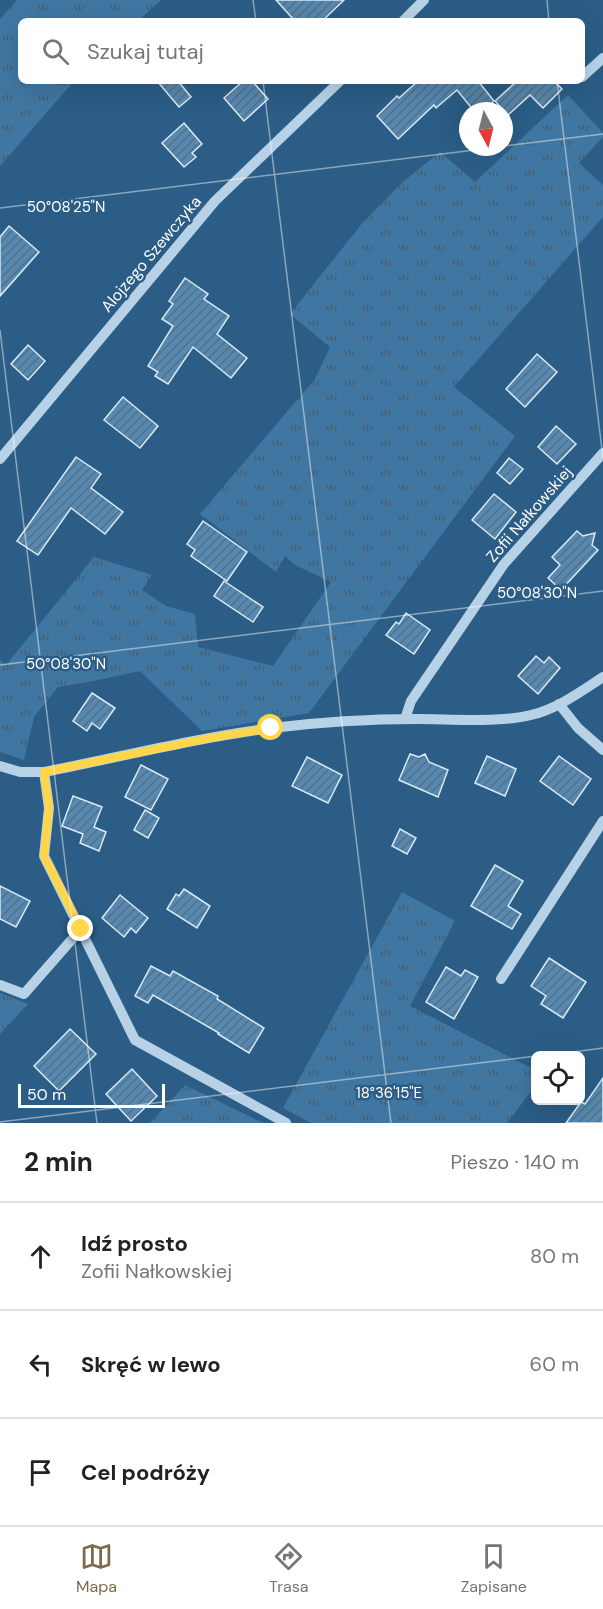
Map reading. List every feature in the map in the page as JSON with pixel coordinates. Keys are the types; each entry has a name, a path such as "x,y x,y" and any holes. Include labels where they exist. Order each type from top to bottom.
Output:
{"street":[{"path":"406,18 424,0"},
{"path":"585,74 603,58"},
{"name":"Alojzego Szewczyka","path":"0,459 215,201 337,84"},
{"name":"Zofii Nałkowskiej","path":"405,719 411,701 504,564 603,453"},
{"path":"0,766 20,772 44,772 271,728 405,719 513,718 537,714 559,704 603,677"},
{"path":"559,704 578,728 603,750"},
{"path":"44,772 49,808 44,856 135,1040 286,1123"},
{"path":"501,979 603,821"},
{"path":"0,985 24,994 81,929"}],"green space":[{"path":"17,0 161,0 141,18 18,18 18,84 71,84 0,166 0,19"},
{"path":"568,95 603,133 603,137 579,163 603,185 603,217 454,387 515,436 309,713 202,731 140,671 58,687 34,717 24,760 0,752 0,660 6,665 94,557 152,575 142,590 166,606 195,614 198,647 273,666 331,582 295,565 285,556 276,572 200,514 315,379 330,347 290,314 364,221 404,181 440,152 475,182 503,156 513,156 513,146"},
{"path":"402,892 455,921 410,1006 531,1068 531,1091 507,1123 311,1123 283,1108"},
{"path":"0,993 28,1004 0,1034"},
{"path":"185,1085 263,1123 150,1123"}],"building":[{"path":"276,0 344,0 325,18 292,18"},
{"path":"160,84 180,84 191,97 179,107"},
{"path":"240,84 255,84 268,99 244,121 224,98"},
{"path":"415,84 480,84 494,101 467,102 457,90 436,108 434,105 398,139 377,116 397,96 399,98"},
{"path":"514,84 557,84 562,89 543,108 530,95 513,110 513,102 496,102"},
{"path":"184,123 202,144 192,153 196,157 184,167 162,143"},
{"path":"9,226 39,252 0,296 0,237"},
{"path":"185,278 208,294 204,299 229,316 217,334 247,358 231,378 193,347 168,384 155,376 158,372 148,366 173,326 162,319 173,304 169,301"},
{"path":"28,345 45,361 28,380 11,364"},
{"path":"537,354 557,372 525,407 506,389"},
{"path":"123,397 158,426 140,448 104,420"},
{"path":"556,426 576,444 557,464 538,447"},
{"path":"76,457 101,474 91,488 123,512 105,534 71,508 38,555 17,541"},
{"path":"509,458 523,469 510,484 497,473"},
{"path":"494,494 516,512 495,539 472,520"},
{"path":"203,521 247,552 227,581 191,556 195,550 187,544"},
{"path":"577,531 583,536 595,533 592,545 598,550 561,590 548,578 560,565 552,557"},
{"path":"224,581 263,607 253,622 214,596"},
{"path":"406,613 430,630 414,654 386,635 396,622 399,624"},
{"path":"536,656 544,663 549,657 560,668 538,694 518,676"},
{"path":"92,693 115,708 100,729 92,723 87,731 73,721"},
{"path":"410,754 419,757 425,754 429,762 448,770 438,797 399,780"},
{"path":"487,756 516,769 505,796 475,783"},
{"path":"559,756 591,779 573,805 540,781"},
{"path":"307,757 342,775 328,803 292,786"},
{"path":"141,765 168,779 151,810 125,797"},
{"path":"73,796 102,807 94,827 106,832 99,851 80,843 83,834 62,826"},
{"path":"145,810 159,818 148,838 134,830"},
{"path":"400,829 416,838 407,854 392,846"},
{"path":"495,865 523,881 508,906 521,914 512,929 471,906"},
{"path":"0,886 30,901 16,927 0,919"},
{"path":"184,889 210,906 197,928 167,909 176,894 179,896"},
{"path":"120,895 148,918 136,933 131,928 124,937 102,918"},
{"path":"549,958 586,982 563,1018 541,1004 546,996 531,986"},
{"path":"151,966 170,976 173,971 218,996 217,999 264,1028 249,1053 153,995 148,1003 135,996"},
{"path":"446,967 461,976 465,970 478,977 454,1019 426,1002"},
{"path":"70,1029 96,1054 59,1091 34,1066"},
{"path":"132,1069 157,1096 131,1121 106,1094"},
{"path":"603,1078 603,1123 566,1123 579,1105 585,1104"}],"route":[{"path":"81,929 44,856 49,808 44,772 271,728"}]}
